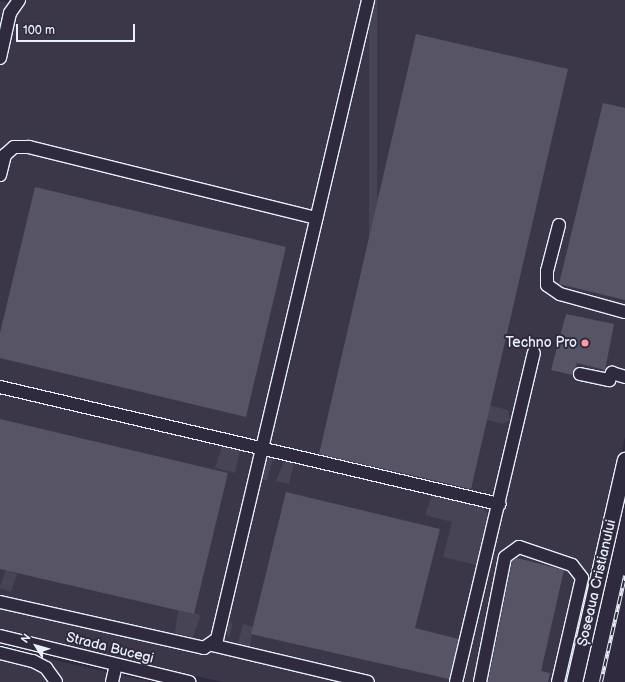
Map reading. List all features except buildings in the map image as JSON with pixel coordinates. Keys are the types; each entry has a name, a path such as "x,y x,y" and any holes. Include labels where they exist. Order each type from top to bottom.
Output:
{"main road":[{"name":"Șoseaua Cristianului","path":"574,682 625,460"},
{"name":"Șoseaua Cristianului","path":"582,682 625,497"}],"street":[{"path":"0,602 204,648 212,645 217,639 368,0"},
{"path":"0,58 3,32 10,13 18,1"},
{"path":"0,175 4,156 14,147 29,147 316,218"},
{"path":"559,225 547,271 547,285 560,294 625,312"},
{"path":"456,682 534,353"},
{"path":"580,374 609,380 612,374 625,377"},
{"path":"0,387 262,446 499,504"},
{"path":"480,682 505,557 519,547 572,565 582,578 558,682"},
{"name":"Strada Bucegi","path":"0,636 189,682"},
{"path":"212,645 368,682"},
{"path":"0,653 33,661 46,668 56,682"},
{"path":"112,682 116,665"}],"shaded area":[{"path":"23,0 26,5 27,0 625,0 625,437 568,682 222,682 0,630 0,1 16,4"},
{"path":"369,0 377,0 377,278 369,278"},
{"path":"489,405 508,410 510,420 502,424 485,419"},
{"path":"223,443 237,447 240,451 235,473 215,468"},
{"path":"269,458 273,459 267,480 261,480 227,621 233,623 229,638 223,624 263,464"},
{"path":"285,459 293,460 294,464 289,484 276,481"},
{"path":"433,493 481,505 490,518 475,587 469,594 476,565 443,557 452,522 425,515"},
{"path":"6,570 17,574 11,592 0,588"},
{"path":"178,610 201,615 193,637 175,633"},
{"path":"243,624 253,627 249,652 239,648 238,643"},
{"path":"0,648 152,682 0,682"}],"railway":[{"path":"601,682 625,576"}],"place":[{"name":"Techno Pro","path":"585,343"}]}
